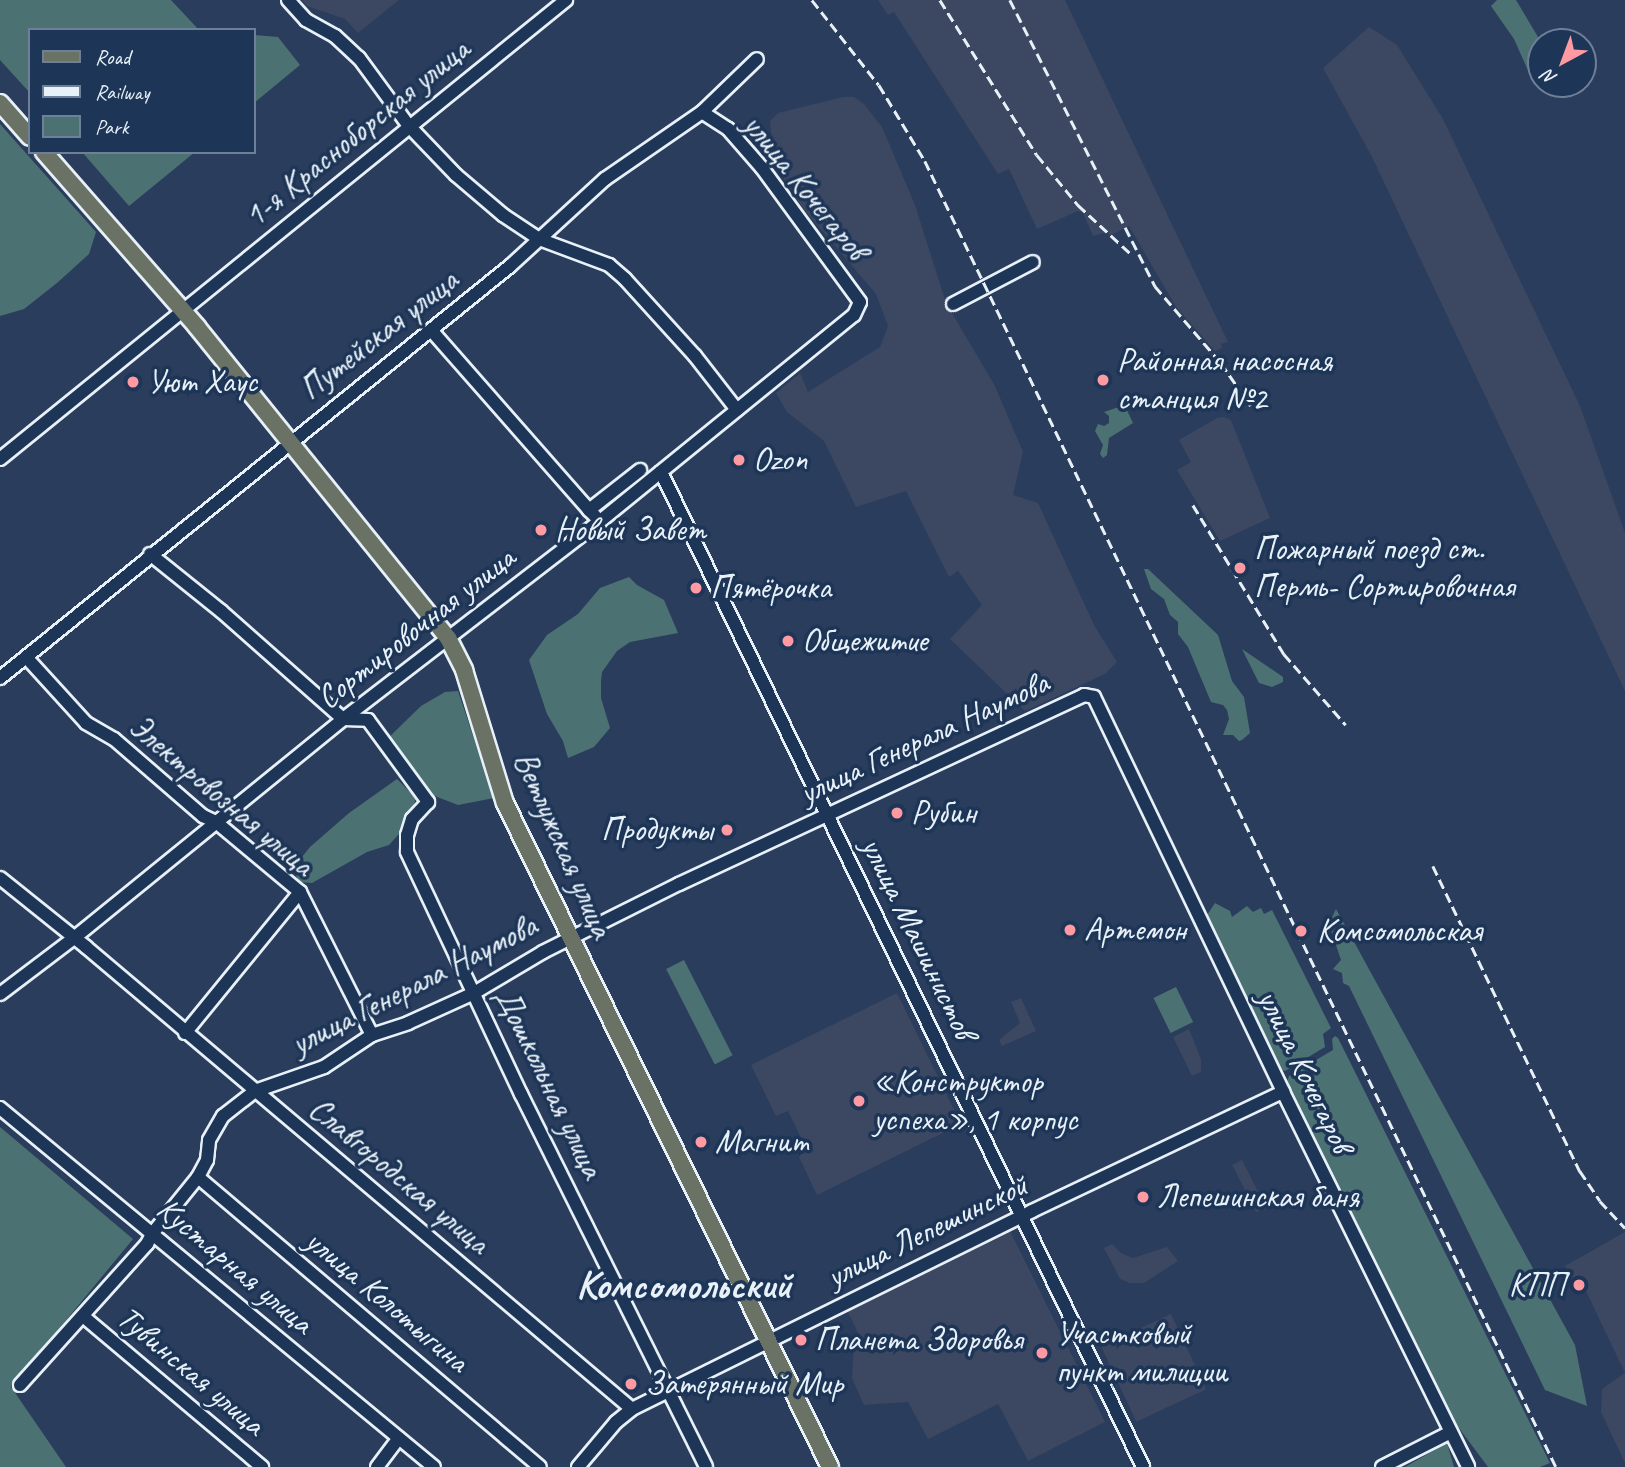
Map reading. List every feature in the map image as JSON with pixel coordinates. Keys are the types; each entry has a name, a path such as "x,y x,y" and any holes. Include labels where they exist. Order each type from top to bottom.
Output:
{"main road":[{"path":"0,103 28,134"},
{"name":"Ветлужская улица","path":"46,154 291,441 448,638 464,670 505,803 830,1467"}],"street":[{"path":"288,0 306,20 335,36 359,58 410,126 456,175 503,215 539,239 608,265 625,279 695,356 737,410"},
{"name":"1-я Красноборская улица","path":"0,459 566,0"},
{"name":"Путейская улица","path":"0,678 150,554 431,330 605,179 702,112 757,59"},
{"name":"улица Кочегаров","path":"702,112 728,129 762,168 860,302"},
{"path":"953,304 1033,262"},
{"name":"Сортировочная улица","path":"0,993 74,938 343,719 599,522 854,315 860,302"},
{"path":"431,330 599,522"},
{"path":"589,510 640,470"},
{"name":"улица Машинистов","path":"661,472 1143,1467"},
{"name":"Дошкольная улица","path":"150,554 221,611 343,719 368,720 428,802 412,819 407,835 407,852 706,1467"},
{"name":"Электровозная улица","path":"26,657 86,723 114,739 203,816 216,822 300,892 372,1035"},
{"name":"улица Генерала Наумова","path":"20,1385 148,1244 152,1234 198,1177 206,1160 209,1140 223,1116 255,1091 324,1067 372,1035 408,1023 474,993 570,939 826,815 1084,695 1094,697"},
{"name":"улица Кочегаров","path":"1094,697 1283,1092 1468,1467"},
{"name":"Славгородская улица","path":"0,878 632,1409"},
{"path":"185,1033 300,892"},
{"name":"улица Лепешинской","path":"578,1467 616,1422 632,1409 1021,1216 1283,1092"},
{"name":"Кустарная улица","path":"0,1108 434,1467"},
{"name":"улица Колотыгина","path":"198,1177 540,1467"},
{"name":"Тувинская улица","path":"84,1317 262,1467"},
{"path":"1382,1467 1451,1432"},
{"path":"377,1467 399,1438"}],"shaded area":[{"path":"302,0 399,0 358,33 345,19 307,6"},
{"path":"878,0 1065,0 1228,342 1221,344 1222,348 1215,351 1176,307 1129,226 1109,236 1107,232 1093,236 1083,213 1078,211 1037,229 1009,169 998,174 894,12 888,15"},
{"path":"1369,27 1397,45 1443,119 1580,406 1625,533 1625,691 1372,157 1323,68"},
{"path":"843,97 854,97 864,104 882,127 915,205 946,303 995,386 1023,452 1013,495 1038,503 1094,625 1117,662 1105,674 1025,711 950,639 982,605 958,571 949,577 906,491 856,507 824,441 787,412 776,393 800,373 808,392 880,347 888,326 876,294 801,206 784,179 771,132 770,121 778,113"},
{"path":"1217,418 1231,420 1270,518 1220,541 1177,470 1191,462 1179,440"},
{"name":"«Конструктор успеха», 1 корпус","path":"897,993 961,1124 817,1195 798,1155 807,1150 788,1111 776,1116 751,1065"},
{"path":"1021,998 1036,1031 1002,1046 999,1040 1020,1023 1011,1002"},
{"path":"1189,1029 1201,1059 1201,1072 1192,1076 1173,1037"},
{"path":"1242,1160 1266,1207 1256,1212 1232,1165"},
{"path":"1008,1227 1105,1422 1028,1461 998,1404 928,1439 908,1402 864,1405 852,1378 854,1343 861,1339 846,1308"},
{"path":"1625,1232 1625,1373 1585,1289 1577,1292 1565,1266"},
{"path":"1112,1244 1121,1253 1133,1258 1167,1247 1178,1261 1144,1283 1130,1283 1120,1279 1104,1248"},
{"path":"1171,1314 1206,1389 1136,1422 1101,1347"},
{"path":"1625,1373 1625,1463 1601,1412 1602,1389"}],"green space":[{"path":"0,0 171,0 197,28 28,28 28,91 0,60"},
{"path":"1497,0 1516,0 1533,28 1527,28 1527,68 1514,39 1491,6"},
{"path":"256,35 278,37 300,65 256,101"},
{"path":"0,124 96,232 89,254 57,283 24,309 0,316"},
{"path":"84,154 193,154 129,206"},
{"path":"1119,407 1126,408 1133,423 1109,438 1107,455 1103,458 1100,454 1103,445 1095,431 1098,424 1104,426 1109,423 1109,416 1104,412"},
{"path":"1144,569 1148,569 1218,635 1232,681 1244,697 1250,733 1242,740 1239,741 1233,735 1223,735 1229,719 1227,710 1223,705 1211,702 1188,647 1178,634 1178,622 1170,615 1164,599 1151,589"},
{"path":"629,577 637,585 664,600 678,633 630,642 617,651 602,672 601,681 601,698 610,728 594,747 568,758 563,741 547,714 529,660 547,635 578,614 600,588"},
{"path":"1242,649 1283,677 1283,682 1272,687 1259,683"},
{"path":"458,691 494,798 458,805 422,791 383,743 421,706 445,692"},
{"path":"397,779 416,798 407,825 389,845 367,852 312,883 299,882 293,868 310,847 349,813"},
{"path":"1215,903 1230,911 1232,917 1247,906 1253,912 1261,908 1264,914 1272,910 1331,1028 1323,1034 1325,1047 1285,1071 1276,1067 1207,915"},
{"path":"1336,909 1575,1345 1587,1406 1545,1390 1349,986 1343,983 1342,973 1333,969 1341,960 1329,924"},
{"path":"684,960 733,1055 715,1064 666,969"},
{"path":"1176,987 1193,1022 1171,1033 1154,998"},
{"path":"1335,1036 1550,1463 1540,1467 1488,1467 1453,1420 1285,1087 1289,1076 1333,1050 1332,1039"},
{"path":"0,1127 133,1239 11,1387 66,1467 0,1467"},
{"path":"1447,1443 1454,1467 1405,1467"}],"railway":[{"path":"812,0 879,85 925,161 1556,1467"},
{"path":"940,0 1037,155 1078,205 1132,255"},
{"path":"1010,0 1155,286 1221,363 1251,406"},
{"path":"1193,505 1284,654 1346,725"},
{"path":"1433,866 1580,1171 1600,1201 1625,1228"}],"place":[{"name":"Районная насосная станция №2","path":"1103,380"},
{"name":"Уют Хаус","path":"133,382"},
{"name":"Ozon","path":"739,460"},
{"name":"Новый Завет","path":"541,530"},
{"name":"Пожарный поезд ст. Пермь- Сортировочная","path":"1240,568"},
{"name":"Пятёрочка","path":"696,588"},
{"name":"Общежитие","path":"788,641"},
{"name":"Рубин","path":"897,813"},
{"name":"Продукты","path":"727,830"},
{"name":"Артемон","path":"1070,930"},
{"name":"Комсомольская","path":"1301,931"},
{"name":"«Конструктор успеха», 1 корпус","path":"859,1101"},
{"name":"Магнит","path":"701,1142"},
{"name":"Лепешинская баня","path":"1143,1197"},
{"name":"КПП","path":"1579,1285"},
{"name":"Планета Здоровья","path":"801,1340"},
{"name":"Участковый пункт милиции","path":"1042,1353"},
{"name":"Затерянный Мир","path":"631,1384"}],"district":[{"name":"Комсомольский","path":"684,1285"}]}
